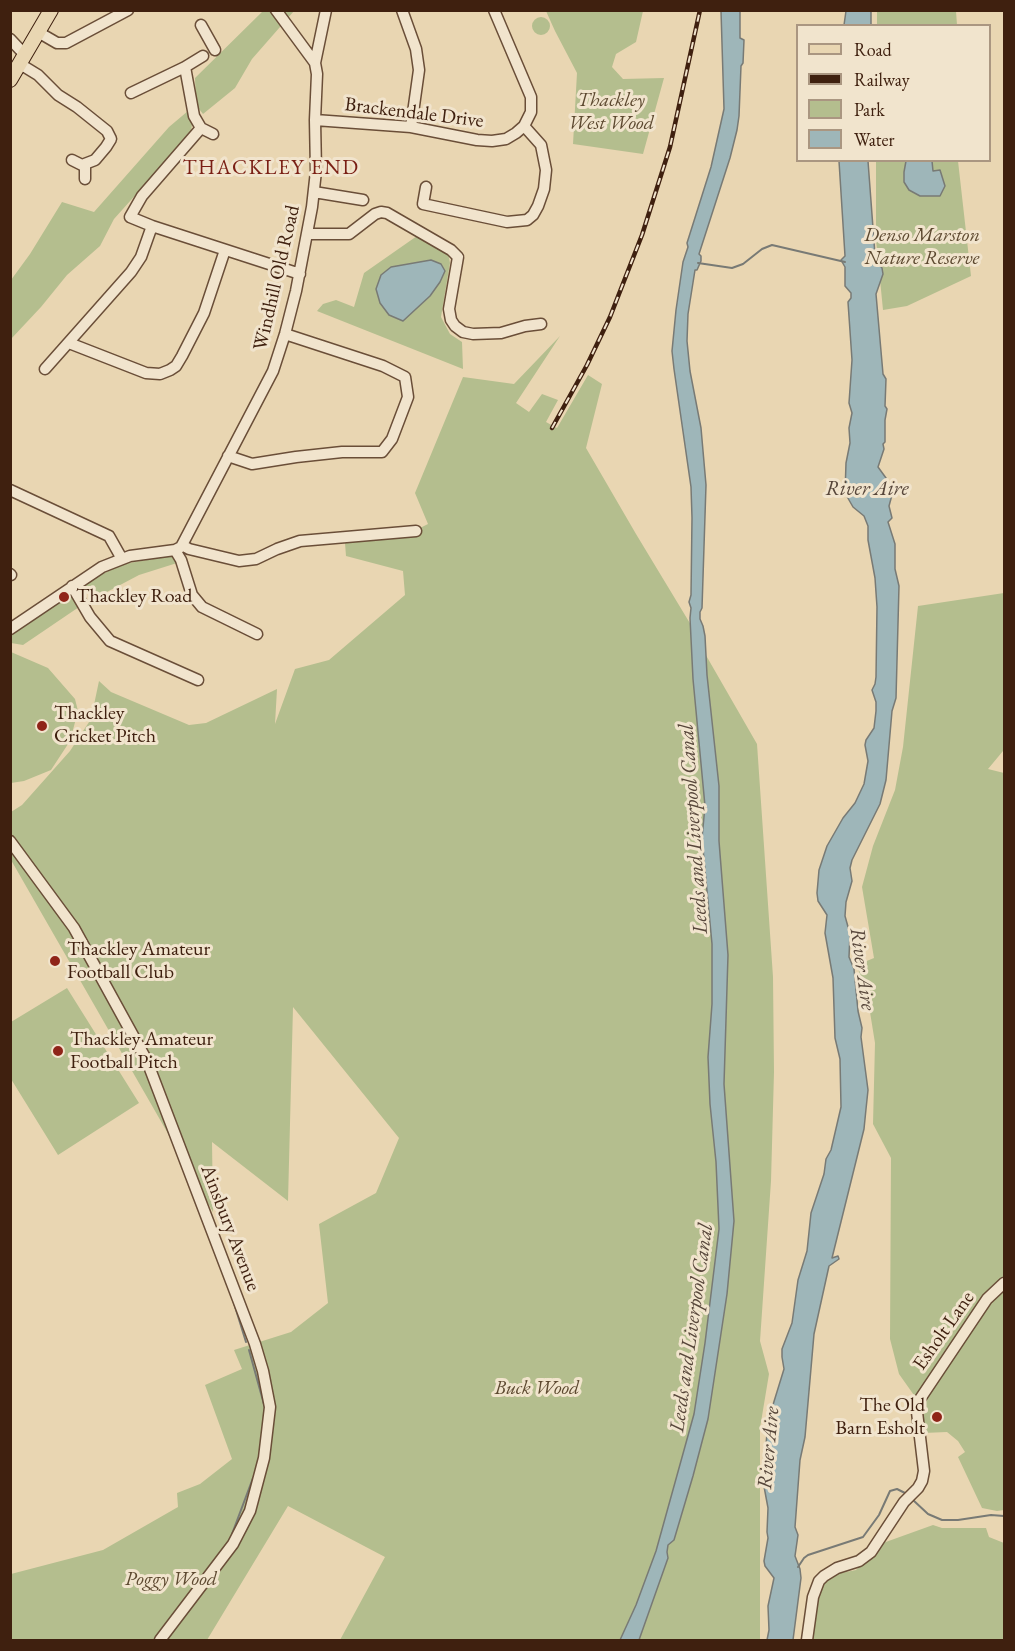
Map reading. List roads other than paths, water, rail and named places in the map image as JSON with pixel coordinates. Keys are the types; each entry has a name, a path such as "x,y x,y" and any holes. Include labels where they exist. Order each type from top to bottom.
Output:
{"main road":[{"path":"10,80 51,10"}],"street":[{"path":"38,32 57,43 66,43 128,10"},
{"path":"276,10 315,63"},
{"name":"Windhill Old Road","path":"179,547 273,371 285,334 300,274 314,192 317,74 315,63 326,10"},
{"path":"402,10 416,49 419,70 411,127"},
{"path":"426,187 423,204 507,222 527,220 538,206 544,189 546,170 540,145 524,126 531,112 531,97 494,10"},
{"path":"201,25 215,50"},
{"path":"10,39 22,59 58,95 77,106 107,131 111,139 95,160 85,165 72,160"},
{"path":"131,93 203,56"},
{"path":"185,67 194,116 201,128 213,134"},
{"name":"Brackendale Drive","path":"315,120 411,127 492,141 506,139 524,126"},
{"path":"201,128 147,189 130,216 153,226 300,274"},
{"path":"85,165 85,179"},
{"path":"314,192 363,200"},
{"path":"307,234 349,234 375,214 387,213 451,250 458,257 449,309 451,320 463,332 501,333 541,324"},
{"path":"45,369 132,272 141,257 153,226"},
{"path":"69,343 146,373 160,374 170,370 176,366 182,356 204,313 225,250"},
{"path":"228,456 252,464 342,452 382,452 392,439 408,397 405,377 383,366 285,334"},
{"path":"10,490 109,536 122,559"},
{"path":"10,629 102,567 122,559 179,547 240,561 256,559 300,541 416,531"},
{"path":"179,547 192,595 202,608 257,634"},
{"path":"72,586 90,617 110,641 198,680"},
{"name":"Ainsbury Avenue","path":"10,841 74,927 147,1061 255,1344 265,1380 270,1407 264,1458 250,1511 233,1545 160,1641"},
{"name":"Esholt Lane","path":"807,1641 813,1597 819,1581 837,1568 859,1561 871,1552 922,1481 924,1471 917,1412 918,1402 987,1299 1005,1283"}],"water":[{"path":"721,11 740,11 740,38 744,40 739,116 730,158 699,254 701,261 695,270 688,314 687,341 690,371 701,428 706,485 700,619 705,636 719,786 719,841 728,955 724,1084 734,1221 727,1294 708,1419 693,1476 674,1540 668,1545 668,1558 639,1640 620,1640 656,1551 694,1414 719,1229 708,1057 712,1004 712,944 702,838 705,806 693,679 689,602 691,595 691,487 672,351 687,243 711,167 724,109"},
{"path":"846,11 871,11 871,24 844,24"},
{"name":"River Aire","path":"839,162 868,162 875,255 883,274 876,294 883,374 886,379 885,406 887,409 884,449 878,467 886,478 892,495 889,506 892,518 888,522 895,544 895,569 899,586 896,698 892,711 886,780 880,804 852,860 850,868 852,881 846,902 845,916 850,934 849,957 854,969 868,1090 864,1129 832,1258 838,1256 839,1259 829,1266 814,1334 795,1527 798,1535 795,1556 801,1578 793,1640 767,1640 768,1606 774,1578 764,1561 768,1538 768,1508 763,1481 768,1421 784,1369 782,1349 792,1323 798,1280 807,1251 811,1213 824,1174 826,1159 831,1150 841,1107 840,1059 835,1038 833,978 825,933 827,915 818,901 817,893 819,870 827,846 843,818 855,803 864,784 868,761 865,745 874,728 876,711 872,690 876,677 877,607 868,526 864,516 853,507 845,493 852,413 849,403 852,360 848,302 851,293 845,286 845,267 841,260 845,256"},
{"path":"906,162 932,162 933,171 940,170 945,186 940,196 920,196 909,190 904,182"},
{"path":"431,260 441,264 445,271 430,296 403,321 389,315 380,303 376,289 381,275 391,267"}],"waterway":[{"path":"698,263 732,268 743,264 762,249 772,245 845,262"},
{"path":"233,1300 246,1342"},
{"path":"249,1350 265,1408"},
{"path":"232,1534 253,1478"},
{"path":"798,1567 808,1555 863,1537 879,1515 890,1491 897,1489 907,1494"},
{"path":"913,1500 928,1514 942,1520 991,1515 1004,1516"}],"railway":[{"path":"552,428 587,365 610,317 642,235 670,147 700,10"}],"place":[{"name":"Thackley Road","path":"64,597"},
{"name":"Thackley Cricket Pitch","path":"42,726"},
{"name":"Thackley Amateur Football Club","path":"55,961"},
{"name":"Thackley Amateur Football Pitch","path":"58,1051"},
{"name":"The Old Barn Esholt","path":"937,1417"}],"district":[{"name":"THACKLEY END","path":"271,168"}],"park label":[{"name":"Thackley West Wood","path":"611,112"},
{"name":"Denso Marston Nature Reserve","path":"922,248"},
{"name":"Buck Wood","path":"537,1389"},
{"name":"Poggy Wood","path":"171,1580"}],"water label":[{"name":"Leeds and Liverpool Canal","path":"694,829"},
{"name":"Leeds and Liverpool Canal","path":"692,1328"}]}
